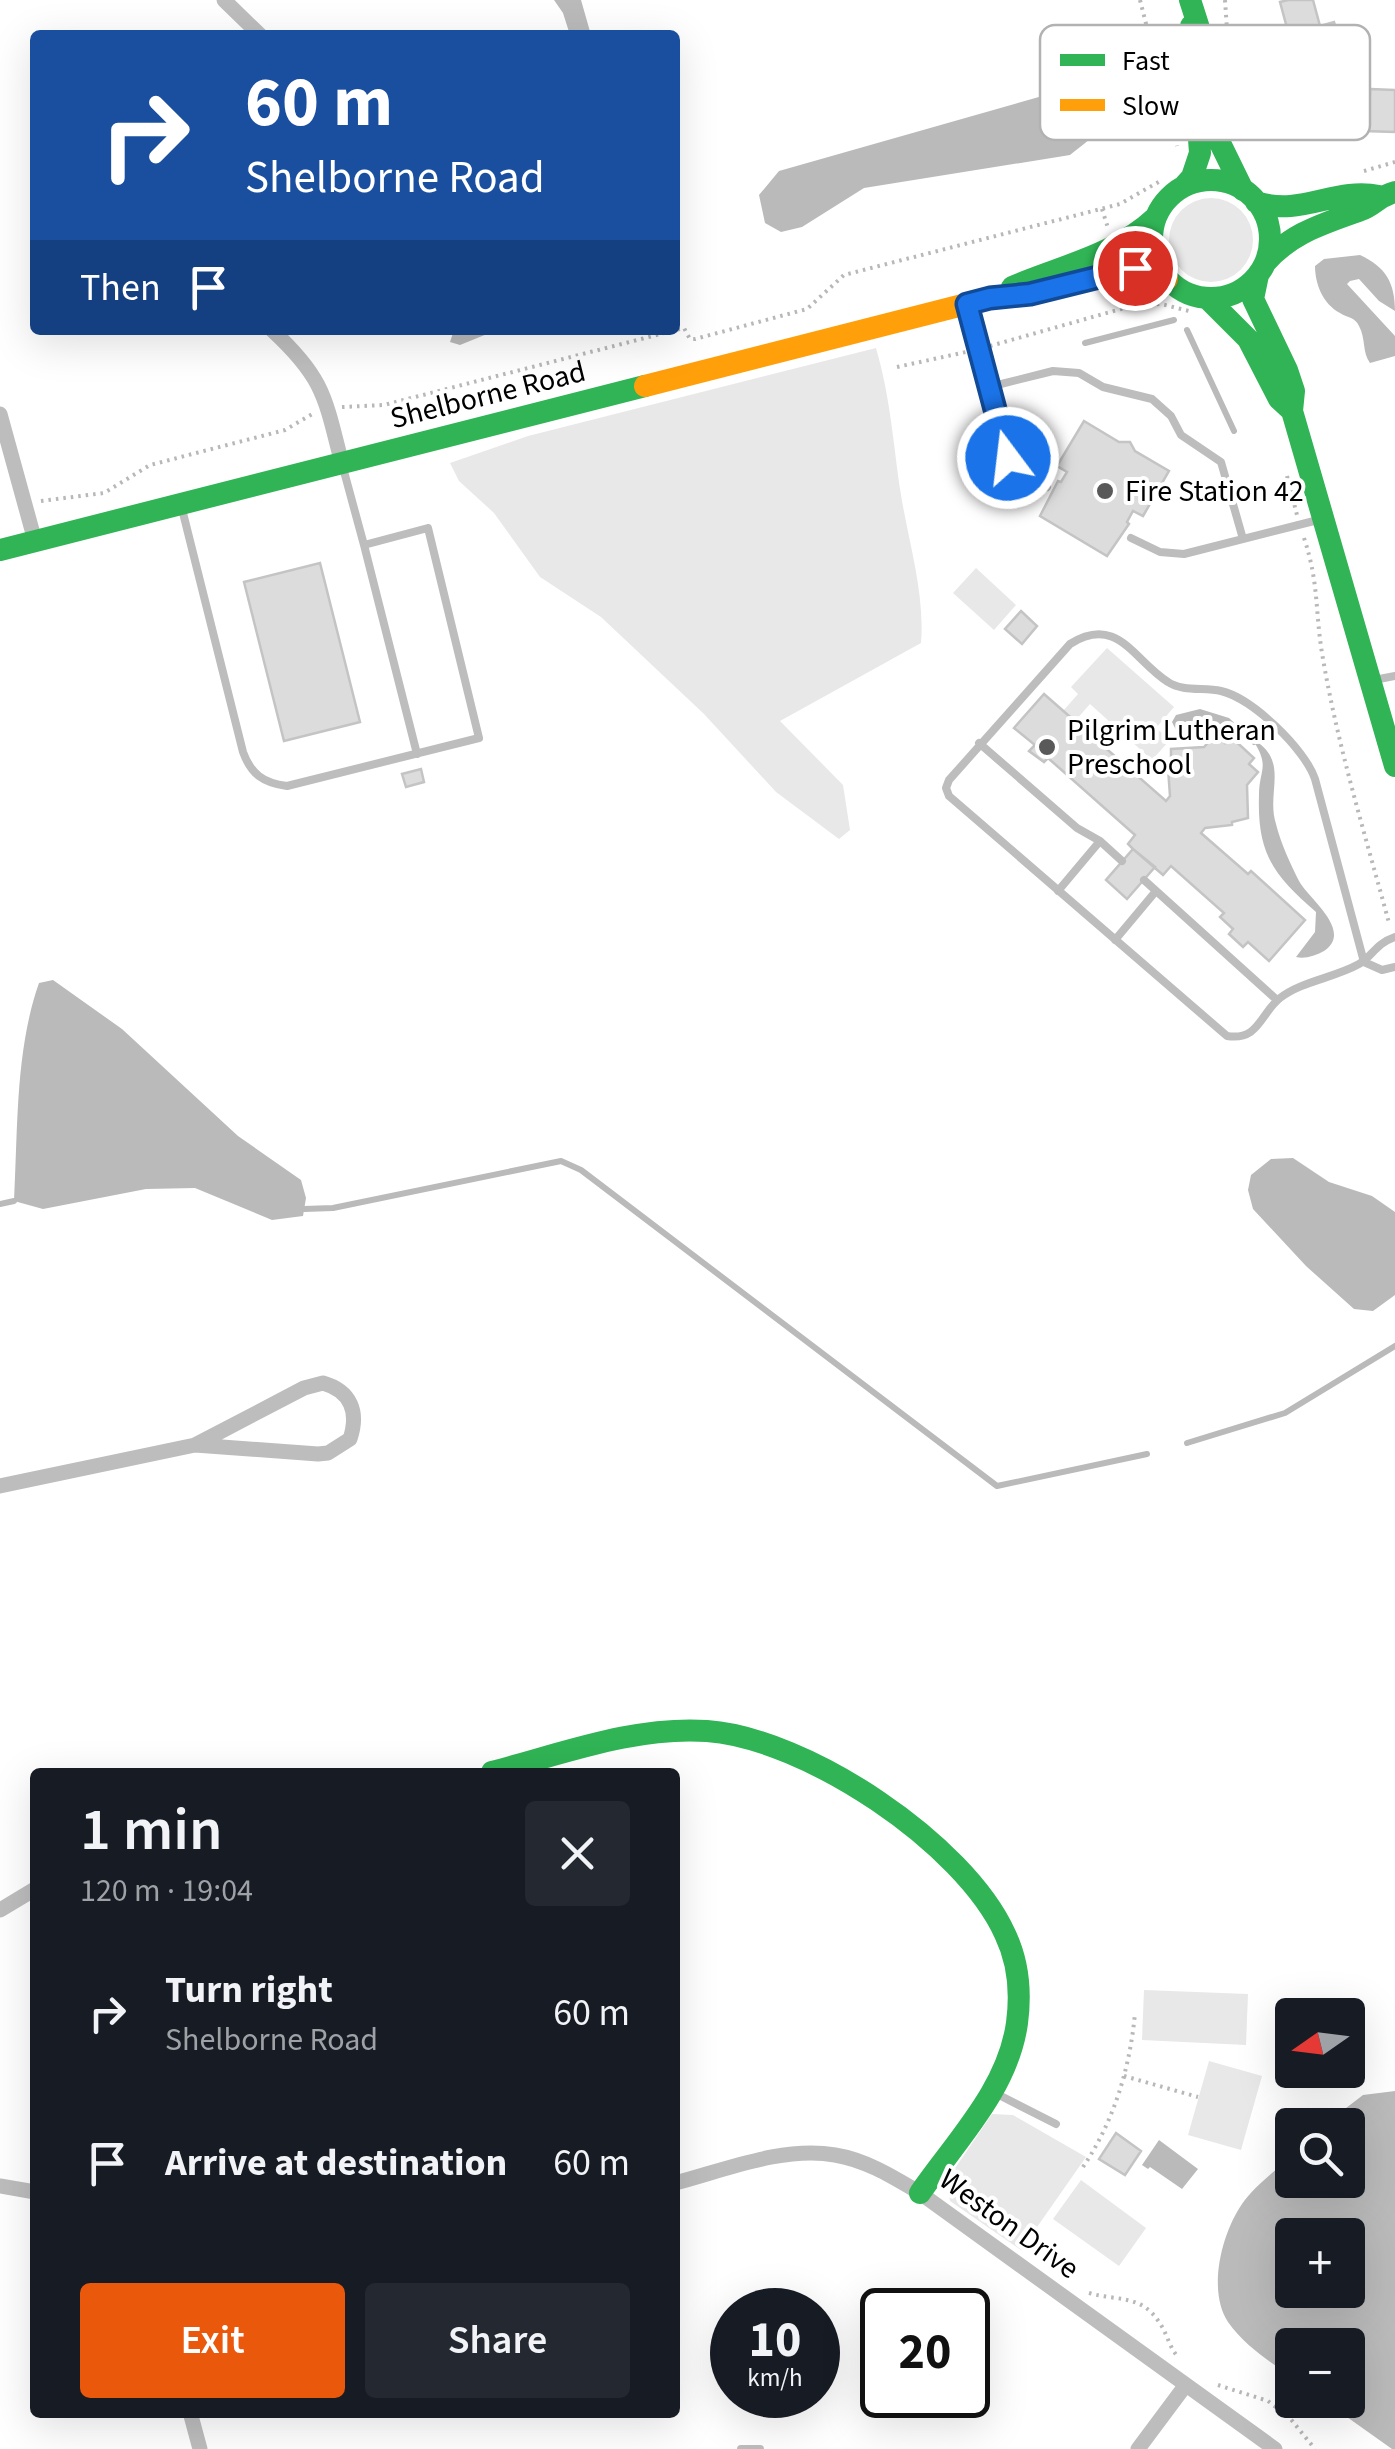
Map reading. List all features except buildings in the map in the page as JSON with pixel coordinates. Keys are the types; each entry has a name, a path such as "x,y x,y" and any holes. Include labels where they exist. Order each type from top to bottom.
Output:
{"street":[{"path":"224,0 255,30"},
{"path":"1190,1 1198,25"},
{"path":"1177,180 1192,177 1200,153 1199,140"},
{"path":"1220,140 1269,232 1253,291 1255,310 1272,337 1294,391 1292,411 1395,766"},
{"path":"1177,180 1213,180 1272,209 1288,210 1366,191 1387,194"},
{"path":"1177,180 1153,231 1153,248 1168,279 1248,339 1279,399 1292,411"},
{"path":"1206,309 1236,293 1276,250 1297,234 1367,208 1387,194"},
{"name":"Shelborne Road","path":"990,298 1021,282 1110,252 1138,235 1158,214"},
{"name":"Shelborne Road","path":"0,549 990,298 1030,294 1135,268 1168,279"},
{"path":"277,335 314,375 326,400 342,464"},
{"path":"0,414 35,541"},
{"path":"0,1486 194,1445 313,1384 338,1390 354,1407 350,1438 328,1453 194,1445"},
{"path":"508,1768 630,1737 691,1730 730,1733 787,1747 821,1762 853,1782 963,1871 993,1908 1007,1938 1017,1978 1017,2024 992,2092 920,2193"},
{"path":"0,1910 30,1892"},
{"name":"Weston Drive","path":"680,2182 784,2156 819,2153 864,2162 920,2193 1275,2449"},
{"path":"0,2186 30,2191"},
{"path":"1138,2449 1185,2386"},
{"path":"192,2418 200,2449"}],"lane":[{"path":"967,304 1008,458 1047,487"},
{"path":"989,388 1067,370 1103,388 1152,398 1171,416 1181,435 1221,462 1243,539"},
{"path":"342,464 417,754"},
{"path":"181,504 243,752 253,773 275,785 287,786 479,738 428,528 364,546"},
{"path":"1131,538 1160,552 1184,554 1323,519"},
{"path":"1364,962 1311,766 1303,754 1246,701 1219,690 1170,684 1130,646 1100,634 1083,636 1057,657 949,780 949,796 1227,1036 1237,1038 1252,1033 1277,1000 1364,962 1378,943 1395,937"},
{"path":"1370,682 1395,676"},
{"path":"979,743 1076,828 1100,841 1122,861"},
{"path":"1058,892 1100,841"},
{"path":"1144,880 1277,1000"},
{"path":"1114,940 1156,892"},
{"path":"1364,962 1382,970 1395,967"},
{"path":"992,2092 1056,2124"},
{"path":"741,2449 760,2449"}],"path":[{"path":"1140,0 1147,25"},
{"path":"1174,140 1177,157"},
{"path":"680,329 684,328 690,339 702,338 808,309 844,276 1102,210 1177,180"},
{"path":"1102,210 1114,240"},
{"path":"897,366 979,349 1143,303 1206,309"},
{"path":"346,406 384,406 657,335"},
{"path":"37,502 104,492 150,465 285,430 309,414"},
{"path":"1286,469 1316,576 1322,652 1332,700 1390,928"},
{"path":"1083,2167 1101,2138 1124,2076 1134,2014"},
{"path":"1124,2076 1198,2097"},
{"path":"1086,2292 1128,2298 1146,2308 1161,2324 1172,2351 1183,2361"},
{"path":"1211,2380 1268,2402 1289,2417 1316,2449"}],"shaded area":[{"path":"554,0 581,0 590,30 568,30"},
{"path":"1040,97 1040,140 1088,140 1070,155 864,188 802,227 781,232 765,223 759,195 779,171"},
{"path":"1211,198 1227,201 1241,210 1250,224 1250,256 1241,270 1227,279 1211,282 1195,279 1181,270 1172,256 1169,240 1172,224 1181,210 1195,201"},
{"path":"1360,255 1382,271 1391,284 1395,301 1395,311 1379,301 1359,279 1347,284 1395,336 1395,356 1370,363 1357,323 1329,304 1315,273 1315,266 1324,259"},
{"path":"452,335 485,335 460,345 450,342"},
{"path":"876,348 919,588 921,643 780,721 843,785 850,830 839,839 776,792 704,714 601,617 540,577 494,513 459,481 450,463 528,436"},
{"path":"976,568 1016,605 994,630 953,593"},
{"path":"1107,648 1174,707 1156,728 1170,740 1152,760 1090,704 1075,721 1063,711 1078,694 1071,687"},
{"path":"1200,709 1229,718 1241,729 1225,723 1192,736 1179,736 1172,722 1176,715"},
{"path":"1256,741 1272,759 1274,812 1286,853 1299,881 1332,925 1332,943 1310,957 1296,957 1315,932 1316,912 1279,875 1261,833 1259,795 1263,763"},
{"path":"53,980 122,1029 238,1136 301,1180 306,1198 303,1216 272,1220 195,1188 146,1189 43,1209 14,1201 26,1036 39,983"},
{"path":"1293,1158 1329,1182 1372,1196 1395,1212 1395,1295 1373,1311 1354,1309 1306,1266 1253,1209 1248,1190 1251,1175 1271,1159"},
{"path":"1144,1990 1248,1994 1246,2045 1142,2040"},
{"path":"1209,2061 1262,2076 1241,2150 1188,2135"},
{"path":"1395,2091 1395,2449 1348,2418 1365,2418 1365,2328 1275,2328 1275,2364 1235,2331 1222,2309 1219,2294 1220,2262 1228,2230 1242,2204 1275,2171 1275,2198 1365,2198 1365,2108 1346,2108 1363,2095"},
{"path":"992,2114 1013,2115 1086,2157 1021,2250 950,2201 947,2180"},
{"path":"1159,2140 1198,2169 1182,2189 1142,2165"},
{"path":"1081,2180 1146,2228 1119,2266 1053,2219"}],"waterway":[{"path":"1085,343 1174,320"},
{"path":"1187,330 1234,431"},
{"path":"1241,729 1254,742"},
{"path":"304,1209 333,1208 561,1161 581,1170 997,1486 1147,1454"},
{"path":"0,1204 14,1201"},
{"path":"1187,1443 1285,1413 1395,1346"}],"traffic: fast":[{"path":"1190,0 1198,25"},
{"path":"1183,187 1192,177 1200,153 1199,140"},
{"path":"1220,140 1243,190"},
{"path":"1211,180 1244,190 1260,206 1270,239 1260,272 1244,288 1211,298 1178,288 1162,272 1152,239 1162,206 1178,190 1211,180"},
{"path":"1265,263 1297,236 1395,192"},
{"path":"1256,202 1288,206 1347,195 1379,196"},
{"path":"1012,287 1105,250 1156,217"},
{"path":"1258,275 1253,299 1294,391 1292,411 1395,766"},
{"path":"1207,298 1248,339 1279,399 1292,411"},
{"path":"0,550 645,386"},
{"path":"507,1768 652,1733 707,1731 747,1738 834,1774 878,1801 955,1865 984,1899 1009,1944 1017,1977 1017,2023 1012,2047 992,2092 920,2193"}],"traffic: slow":[{"path":"645,386 990,298 1030,295 1135,268 1167,279"}],"place":[{"name":"Fire Station 42","path":"1105,491"},
{"name":"Pilgrim Lutheran Preschool","path":"1047,747"}],"route":[{"path":"1008,458 967,304 1098,280 1135,268"}]}
